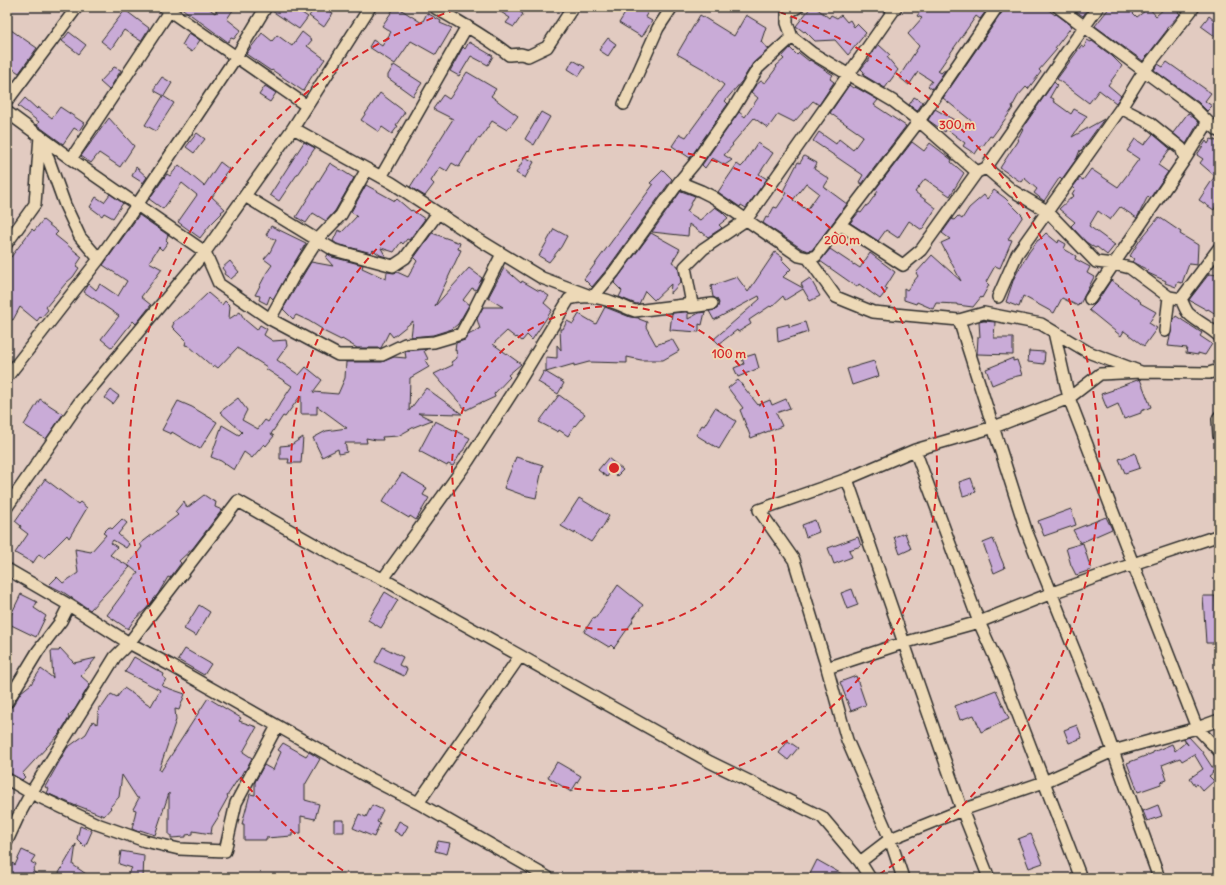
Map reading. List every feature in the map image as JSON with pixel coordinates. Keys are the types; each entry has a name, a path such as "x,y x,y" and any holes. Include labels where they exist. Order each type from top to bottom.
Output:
{"street":[{"path":"7,101 77,7"},
{"path":"7,377 99,259 137,205 236,57 266,7"},
{"path":"7,507 79,403 205,252 293,128 370,7"},
{"path":"434,7 467,26 509,55 521,54 528,56 547,47 573,7"},
{"path":"624,104 658,28 672,7"},
{"path":"798,7 785,10 787,23 792,37 812,53 893,101 982,170 1013,191 1047,211 1096,262 1130,268 1169,296 1181,299 1188,312 1205,326 1212,329 1219,336"},
{"path":"712,304 691,307 692,304 685,267 703,249 746,220 896,7"},
{"path":"679,182 713,197 799,256 808,258 816,256 919,121 997,7"},
{"path":"1058,7 1194,108 1215,126 1185,159 1090,299"},
{"path":"841,225 903,265 921,250 982,170 1098,7"},
{"path":"998,296 1017,254 1121,108 1144,71 1194,7"},
{"path":"71,159 168,8 307,106"},
{"path":"381,177 467,26"},
{"path":"592,297 614,272 679,182 694,164 733,109 758,68 792,37"},
{"path":"1121,108 1150,123 1181,148 1185,159"},
{"path":"7,112 71,159 205,252 219,284 270,319 338,355 382,355 405,344 434,342 461,334 476,308 502,254"},
{"path":"293,128 381,177 542,278 635,311 692,304"},
{"path":"7,243 35,204 40,136"},
{"path":"40,136 65,205 80,237 99,259"},
{"path":"270,319 316,240 341,215 367,169"},
{"path":"245,196 334,250 393,266 405,258 438,213"},
{"path":"1181,299 1219,248"},
{"path":"808,258 836,296 873,312 960,320 984,313 1041,324 1088,352 1141,372"},
{"path":"383,579 468,461 519,382 569,299 578,296 592,297"},
{"path":"1165,331 1169,296"},
{"path":"960,320 1026,530 1096,704 1159,878"},
{"path":"1054,332 1069,398 1197,728 1219,751"},
{"path":"903,878 890,839 847,740 794,560 759,510 847,479 914,450 994,427 1069,398 1100,374 1141,372 1209,373 1219,370"},
{"path":"1219,417 1219,436"},
{"path":"914,450 979,622 1004,678 1081,878"},
{"path":"847,479 962,810 990,878"},
{"path":"8,838 31,793 115,657 129,643 238,501 344,561 383,579 710,762 822,817 860,862 870,878"},
{"path":"827,668 903,643 979,622 1052,593 1216,534 1219,547"},
{"path":"7,569 69,605 129,643 371,779 418,803 549,878"},
{"path":"7,702 38,651 61,621 69,605"},
{"path":"418,803 520,656"},
{"path":"860,862 890,839 962,810 1044,782 1113,751 1197,728 1219,720"},
{"path":"7,778 31,793 97,824 145,841 179,849 225,851 236,803 277,726"}],"building":[{"path":"180,7 207,7 215,13 220,7 235,7 227,19 241,30 234,39 231,38 228,42"},
{"path":"273,7 293,7 308,17 299,29 272,11"},
{"path":"316,7 323,7 333,13 324,27 309,16"},
{"path":"395,7 422,23 427,13 441,21 440,23 452,28 436,55 411,41 395,64 369,47 373,40 382,46 391,32 382,26"},
{"path":"493,7 513,7 523,14 514,27 506,23 510,18"},
{"path":"629,7 651,7 645,17 652,21 642,37 619,23"},
{"path":"811,7 815,7 829,18 831,15 837,18 841,15 847,22 850,20 854,27 857,24 866,33 848,55 835,40 815,41 805,31 804,32 796,26"},
{"path":"923,7 989,7 980,19 976,16 938,71 941,73 947,68 932,89 928,86 932,81 918,72 909,85 899,77 919,46 908,34 922,18 917,16"},
{"path":"1004,7 1045,7 1072,26 1055,48 1057,49 1039,70 1041,72 1028,89 1026,87 1018,96 1012,107 1013,108 992,137 990,136 983,146 981,145 975,154 963,146 965,143 947,129 945,132 928,120 935,109 970,129 974,123 943,98 1003,11"},
{"path":"1070,7 1089,7 1083,16"},
{"path":"1110,7 1127,7 1137,17 1149,8 1156,16 1166,7 1173,7 1180,14 1166,29 1167,30 1143,61 1095,26"},
{"path":"125,10 149,28 141,41 124,30 111,49 101,41"},
{"path":"700,15 734,36 746,15 766,27 761,42 769,49 753,63 742,81 725,101 728,104 690,158 672,146 680,134 686,137 724,85 707,71 677,54"},
{"path":"1209,16 1219,24 1219,39 1201,26"},
{"path":"11,30 37,48 19,73 7,65 7,36"},
{"path":"69,32 86,45 79,54 62,41"},
{"path":"302,32 312,40 307,46 325,59 303,91 246,54 262,33 272,41 277,35 292,46"},
{"path":"189,33 200,40 192,52 182,45"},
{"path":"608,38 616,44 608,56 599,50"},
{"path":"1087,40 1092,41 1112,56 1122,66 1108,85 1121,96 1116,103 1099,90 1089,103 1057,79 1081,46 1084,48"},
{"path":"469,42 493,56 488,65 471,56 459,76 450,71 463,47 465,49"},
{"path":"879,45 890,55 887,57 898,70 885,88 863,75 864,72 861,69"},
{"path":"790,48 797,55 799,53 809,61 810,60 833,75 830,79 834,82 819,105 813,101 794,122 778,114 768,128 754,118 724,155 732,160 725,165 712,158 705,168 702,165 739,112 745,117 758,98 751,92 755,86 761,81 765,83 777,67 776,66 784,59 782,57"},
{"path":"573,60 585,67 579,76 568,69"},
{"path":"1167,62 1211,93 1205,101 1212,106 1207,111 1198,102 1154,70 1158,64 1163,67"},
{"path":"394,65 422,83 413,96 388,78 388,75"},
{"path":"114,67 121,70 109,90 100,82"},
{"path":"467,72 496,89 491,96 518,116 507,130 492,121 480,139 478,138 459,167 452,163 447,171 440,167 431,181 434,184 425,196 410,187 453,119 433,109 443,95 449,99 450,98"},
{"path":"162,77 172,83 164,96 155,91 155,87"},
{"path":"1054,82 1057,85 1050,97 1054,99 1053,101 1071,114 1074,109 1087,116 1072,137 1104,119 1081,151 1080,150 1077,158 1062,179 1060,177 1044,201 1034,193 1037,189 1024,178 1021,182 1000,168 1018,140 1026,123"},
{"path":"849,85 878,100 874,105 906,126 862,184 859,182 863,175 813,141 819,132 836,144 839,139 853,150 863,136 830,113"},
{"path":"265,86 276,93 270,102 259,95"},
{"path":"380,93 405,112 392,134 382,127 379,132 361,120"},
{"path":"163,96 174,103 156,131 145,125"},
{"path":"914,97 923,102 917,111 909,105"},
{"path":"25,98 37,109 38,107 52,118 60,107 84,123 79,131 74,128 63,144 37,125 39,122 18,106"},
{"path":"541,112 550,117 534,145 525,139"},
{"path":"1188,113 1199,122 1186,144 1173,133"},
{"path":"109,118 134,146 120,167 99,153 91,163 81,156"},
{"path":"197,133 205,139 194,153 186,147"},
{"path":"1153,134 1175,153 1170,149 1158,165 1168,172 1150,198 1148,196 1137,218 1120,207 1110,220 1098,211 1089,226 1115,245 1107,255 1097,247 1095,248 1086,242 1071,226 1075,222 1059,209 1074,195 1072,194 1075,189 1073,187 1080,178 1083,180 1091,169 1118,187 1139,159 1127,151 1135,139 1144,145"},
{"path":"1211,139 1219,142 1219,197 1214,210 1199,200 1215,176 1200,163 1203,159 1197,155 1206,141 1208,144"},
{"path":"304,142 315,148 279,201 270,195"},
{"path":"912,142 924,151 930,143 952,160 951,162 964,173 950,196 925,179 915,192 936,208 922,230 909,221 898,238 886,230 878,241 850,223 859,212 861,213 868,205 878,191 875,190"},
{"path":"757,143 773,153 759,174 767,179 746,208 741,205 740,207 718,192 737,164 741,167 744,164"},
{"path":"804,156 817,163 814,169 829,179 824,187 847,204 812,250 808,251 802,249 763,223 766,217 768,218 774,207 777,208 787,193 783,191 798,162 800,163","holes":["806,183 819,193 807,210 793,200"]},
{"path":"525,157 534,162 525,178 516,173"},
{"path":"220,162 229,169 224,175 226,177 212,197 225,209 200,238 178,222 197,195 182,183 163,209 149,199 167,174 170,176 179,165 204,186"},
{"path":"330,163 354,178 335,211 326,221 313,213 306,223 296,217"},
{"path":"136,167 147,177 143,183 132,176"},
{"path":"663,170 672,179 608,268 592,287 584,279 653,185 650,183"},
{"path":"366,185 395,201 397,199 411,211 412,210 425,219 409,240 407,239 403,244 401,242 394,252 381,248 386,257 373,250 371,253 337,244 333,241 338,230 342,232 357,216 351,212"},
{"path":"994,190 1005,198 1023,216 1008,239 1012,240 1000,268 995,266 986,282 989,285 982,298 981,297 973,307 957,304 936,303 933,309 917,302 916,304 904,300 904,288 907,290 918,276 916,273 932,255 961,281 941,243 950,239 942,233 952,219 954,220 958,216 962,219 969,208 984,195 987,199"},
{"path":"681,191 695,196 687,212 700,220 715,207 722,212 728,218 719,225 722,228 708,237 689,224 688,236 652,232"},
{"path":"110,194 123,203 113,218 104,213 102,216 90,207 96,197 104,202"},
{"path":"139,215 168,235 166,240 168,242 162,250 159,247 149,262 162,269 141,297 151,305 136,324 133,321 112,348 101,339 119,316 84,292 89,284 96,290 100,284 118,296 127,281 103,265"},
{"path":"1159,217 1181,232 1180,234 1198,245 1197,265 1189,264 1182,283 1178,282 1176,287 1165,283 1166,281 1148,273 1148,270 1132,262 1134,259 1130,256 1140,240"},
{"path":"43,220 58,232 55,235 82,257 76,266 79,268 73,277 46,307 48,310 41,318 40,317 37,321 20,307 13,320 7,317 7,254 11,257 32,229 34,231"},
{"path":"271,226 306,243 273,299 270,296 267,304 259,300 260,296 255,295 272,265 264,259 270,252 276,240 266,235"},
{"path":"554,229 567,236 561,247 549,262 539,256"},
{"path":"432,233 460,243 458,249 461,250 435,306 469,268 482,278 476,290 472,288 463,300 469,305 458,324 452,329 433,335 411,337 413,321 393,337 389,332 381,348 357,348 342,339 341,340 321,330 322,329 309,321 296,315 293,319 283,309 311,262 333,266 326,258 328,254 332,257 363,265 362,268 386,279 387,272 397,272 408,277 417,261 414,258"},
{"path":"651,233 680,249 672,262 678,266 681,282 670,294 671,284 654,300 645,291 639,304 636,304 619,297 622,291 614,283"},
{"path":"1046,233 1058,243 1059,240 1066,244 1064,249 1076,256 1075,259 1090,267 1087,273 1094,277 1078,306 1062,298 1054,313 1023,296 1019,307 1006,302 1014,278 1029,252 1038,240"},
{"path":"830,249 860,268 870,253 895,272 885,288 888,289 880,299 859,284 857,287 820,261"},
{"path":"775,252 783,258 782,260 791,269 783,277 803,288 801,284 810,278 820,296 810,301 803,289 785,300 783,296 771,307 770,306 749,320 751,324 738,332 737,330 719,344 714,339 760,299 759,296 714,320 709,311 717,309 719,303 717,299 713,297 711,286 737,277 748,292"},
{"path":"230,261 239,272 231,279 224,274 225,272 222,268"},
{"path":"504,268 521,283 522,281 549,296 544,303 552,310 532,340 527,335 522,341 507,331 493,344 521,364 508,375 510,377 494,394 495,397 466,410 434,374 453,365 451,362 457,358 456,350 455,351 456,343 465,340 468,335 480,329 477,319 483,307 503,307 488,298"},
{"path":"1209,274 1219,275 1219,316 1189,300"},
{"path":"1111,280 1141,302 1140,303 1156,312 1149,323 1157,328 1144,346 1124,331 1121,336 1089,310 1096,303"},
{"path":"208,293 222,305 225,301 230,306 229,319 240,312 245,320 257,330 260,325 267,329 264,335 273,341 286,340 287,346 277,360 299,375 306,367 322,380 313,392 338,394 345,378 346,362 382,362 394,357 406,358 405,352 407,351 427,349 424,351 428,359 425,360 429,367 410,378 409,411 426,388 462,414 418,413 432,420 414,427 398,436 382,437 383,440 366,438 367,443 345,443 347,452 339,454 338,449 322,457 313,438 326,431 347,428 317,406 317,414 301,414 301,395 285,417 283,416 271,434 274,436 266,446 264,444 252,458 244,452 234,470 221,461 211,457 222,425 239,435 242,432 220,412 238,398 247,410 242,420 258,429 265,420 268,422 292,386 266,369 267,367 237,348 218,368 214,365 213,367 189,346 185,345 186,341 172,327 173,322 188,312"},
{"path":"605,307 647,322 646,327 656,345 672,339 679,351 663,360 641,360 627,357 627,363 589,362 574,366 574,364 546,372 546,357 557,358 557,345 561,350 560,329 563,329 567,321 573,324 579,314 596,324"},
{"path":"705,312 702,325 699,324 699,332 670,330 672,313 688,313 688,319 699,313"},
{"path":"1176,316 1202,333 1200,336 1212,344 1205,355 1198,353 1198,355 1186,353 1187,348 1168,346 1173,321"},
{"path":"805,322 808,332 778,342 777,327 789,324 789,327"},
{"path":"979,322 995,322 994,338 1013,338 1013,355 977,354 978,337 980,337"},
{"path":"1029,351 1045,352 1044,364 1028,362"},
{"path":"755,354 759,368 738,377 734,368 744,364 742,358"},
{"path":"1013,358 1013,361 1017,360 1022,375 1009,378 992,385 986,369"},
{"path":"874,361 879,376 852,385 847,369"},
{"path":"544,371 564,383 558,394 538,382"},
{"path":"1140,379 1151,407 1141,411 1141,413 1124,419 1118,404 1107,409 1101,394"},
{"path":"738,380 758,405 770,400 772,405 786,399 790,408 776,413 782,426 751,438 740,410 743,408 728,388"},
{"path":"111,390 119,396 113,404 105,398"},
{"path":"559,395 585,414 574,426 568,436 559,430 558,432 539,422"},
{"path":"40,399 63,414 46,439 24,425"},
{"path":"178,401 192,407 217,422 200,449 172,432 171,434 162,430"},
{"path":"715,408 736,421 719,449 696,435 702,425 704,426"},
{"path":"435,421 470,438 453,466 448,464 447,466 419,451"},
{"path":"303,437 301,463 288,463 289,459 280,459 280,446 291,445"},
{"path":"1135,453 1140,468 1125,473 1119,459"},
{"path":"516,457 543,465 536,498 504,488"},
{"path":"608,458 623,470 617,476 611,471 607,477 598,470"},
{"path":"402,473 427,488 423,495 429,498 416,520 410,516 409,518 382,502"},
{"path":"971,478 976,492 963,496 959,482"},
{"path":"45,479 78,504 80,502 87,508 69,538 67,535 44,558 39,554 33,563 15,553 28,534 20,528 21,526 15,521"},
{"path":"204,495 216,502 215,507 222,510 193,548 179,561 181,563 170,578 168,577 158,594 146,609 134,620 128,629 107,615 138,573 128,565 142,547 140,544 178,515 175,512 184,501 187,508"},
{"path":"579,498 609,516 601,530 600,529 591,542 575,532 575,534 561,526"},
{"path":"1071,509 1076,525 1044,536 1038,521"},
{"path":"1106,517 1112,529 1080,543 1073,530"},
{"path":"122,519 127,523 118,534 129,544 126,548 113,540 111,543 117,547 110,555 130,567 90,610 63,592 49,585 57,577 63,583 78,573 75,549 91,552 106,535 103,533 109,527 112,529"},
{"path":"815,520 819,532 806,537 802,525"},
{"path":"905,533 911,549 900,554 894,537"},
{"path":"858,537 861,546 849,550 852,557 834,564 828,548"},
{"path":"993,539 1005,568 994,573 983,543"},
{"path":"1083,543 1091,570 1076,575 1071,565 1066,548"},
{"path":"618,585 643,605 614,648 611,645 609,647 584,632 593,618 595,619"},
{"path":"852,589 858,605 847,609 841,593"},
{"path":"385,592 398,600 381,628 368,620"},
{"path":"21,594 37,602 34,608 46,616 36,637 7,623"},
{"path":"1203,596 1215,596 1218,643 1206,643"},
{"path":"199,605 210,612 196,636 184,629"},
{"path":"383,647 403,657 399,665 407,669 404,676 375,662"},
{"path":"60,648 74,663 96,658 81,676 90,684 75,709 68,716 69,718 59,734 22,774 25,777 22,780 7,772 7,709 13,706 21,692 31,684 41,669 53,678 51,651 59,651"},
{"path":"185,649 211,664 204,675 178,660"},
{"path":"134,657 164,674 163,677 166,679 162,686 185,694 179,710 175,709 176,720 159,770 161,771 208,698 241,718 239,721 257,727 243,752 252,758 245,771 244,770 227,796 228,797 218,815 219,816 212,827 211,834 193,831 193,834 186,835 186,837 171,838 171,835 169,835 169,793 155,835 132,829 136,810 133,809 139,798 137,798 122,775 119,797 104,816 76,806 47,793 49,789 45,787 67,748 86,734 93,721 97,724 99,707 102,707 111,694 117,697 124,688 151,706 160,690 125,672"},
{"path":"856,676 866,705 851,711 840,682"},
{"path":"996,690 1009,719 981,732 974,715 960,720 955,706"},
{"path":"1077,725 1082,738 1069,743 1064,730"},
{"path":"1189,737 1201,750 1214,770 1209,776 1214,781 1203,791 1197,784 1195,785 1190,778 1203,769 1194,754 1182,761 1180,758 1162,765 1167,780 1161,782 1161,784 1138,792 1127,763 1172,744 1175,751 1186,742 1184,739"},
{"path":"788,741 798,748 788,760 779,753"},
{"path":"283,743 306,756 309,752 320,759 305,785 305,800 319,804 315,819 301,816 301,833 292,833 292,836 266,838 266,840 244,840 244,824 242,824 250,794 255,795 255,782 264,765 273,770 281,752 278,750"},
{"path":"557,762 581,776 571,792 548,777"},
{"path":"372,805 383,810 377,822 380,823 374,837 353,828 359,814 366,817"},
{"path":"1158,805 1162,816 1147,821 1143,811"},
{"path":"334,820 344,820 344,832 334,832"},
{"path":"399,821 408,826 402,836 394,831"},
{"path":"80,826 92,831 85,847 77,839"},
{"path":"1031,834 1043,863 1029,868 1018,839"},
{"path":"438,841 450,843 447,854 435,851"},
{"path":"76,844 73,865 92,878 56,878"},
{"path":"22,850 35,856 31,862 36,865 33,871 41,878 14,878 7,873 7,859 15,865"},
{"path":"121,851 144,855 143,878 125,878 132,868 119,864"},
{"path":"817,860 849,878 808,878"}]}
